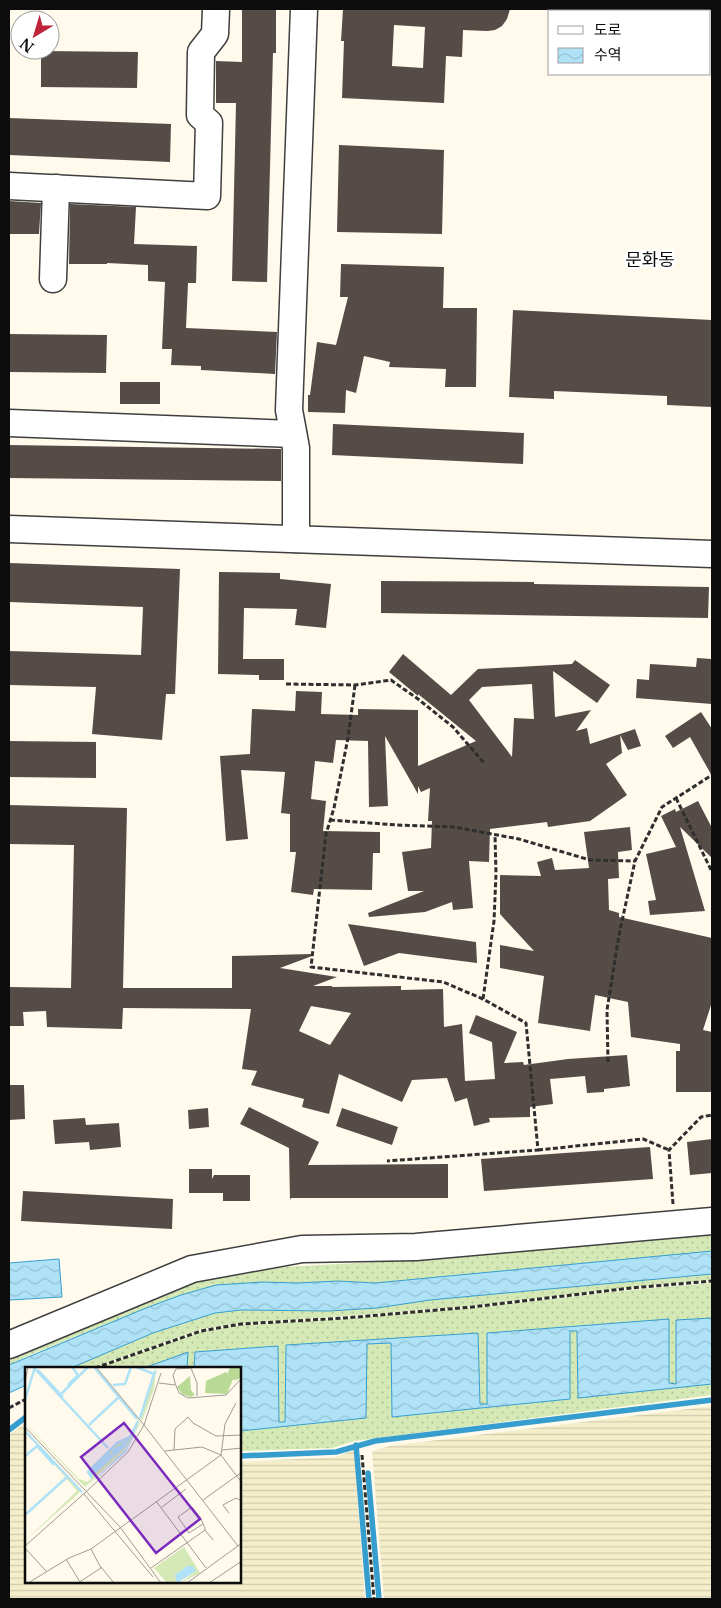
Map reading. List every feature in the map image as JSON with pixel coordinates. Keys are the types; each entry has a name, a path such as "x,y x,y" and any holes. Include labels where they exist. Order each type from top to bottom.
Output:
{"street":[{"path":"9,186 207,196 209,123 200,114 201,52 215,34 216,9"},
{"path":"296,539 296,448 289,410 304,9"},
{"path":"53,279 56,188"},
{"path":"9,423 293,434"},
{"path":"9,529 712,554"},
{"path":"9,1345 192,1269 302,1249 416,1247 712,1221"}],"path":[{"path":"286,684 355,685 391,680 418,698 453,727 484,763"},
{"path":"355,685 348,738 326,834 311,967 443,982 483,999 526,1023 538,1150"},
{"path":"608,1062 607,1010 619,935 635,861 662,807 712,775"},
{"path":"676,798 712,872"},
{"path":"330,820 396,825 454,826 519,839 590,860 635,861"},
{"path":"483,999 494,921 495,834"},
{"path":"675,1224 669,1150 701,1117 712,1115"},
{"path":"387,1161 538,1150 643,1139 669,1150"},
{"path":"98,1367 201,1331 241,1324 345,1318 472,1307 631,1288 712,1281"},
{"path":"9,1408 25,1400"},
{"path":"362,1455 374,1599"}],"shaded area":[{"path":"712,1406 712,1599 384,1599 372,1451 389,1446"},
{"path":"25,1423 25,1583 241,1583 241,1462 336,1457 354,1450 365,1599 9,1599 9,1435"}],"green space":[{"path":"712,1235 712,1251 375,1283 338,1281 263,1282 181,1295 32,1354 9,1365 9,1352 181,1282 265,1268 434,1259"},
{"path":"712,1274 712,1280 631,1287 471,1306 241,1323 201,1329 95,1367 73,1367 153,1333 214,1313 241,1310 329,1311 377,1308 430,1300"},
{"path":"712,1283 712,1318 676,1321 676,1384 669,1384 669,1320 487,1333 488,1404 480,1404 478,1334 286,1345 285,1422 279,1422 278,1346 195,1352 194,1367 187,1367 188,1353 147,1367 101,1367 201,1332 241,1325 345,1319 472,1308"},
{"path":"570,1331 577,1331 578,1398 712,1384 712,1395 354,1441 332,1448 241,1451 241,1431 366,1418 367,1344 391,1343 392,1417 570,1399"}],"water":[{"path":"712,1251 712,1274 430,1300 377,1308 329,1311 241,1310 215,1313 153,1333 73,1367 25,1367 25,1385 9,1393 9,1365 181,1295 216,1285 263,1282 338,1281 375,1283"},
{"path":"59,1259 62,1297 9,1300 9,1263"},
{"path":"712,1318 712,1384 578,1398 577,1331 570,1331 570,1399 392,1417 391,1343 367,1344 366,1418 241,1431 241,1367 194,1367 195,1352 278,1346 279,1422 285,1422 286,1345 478,1333 480,1404 487,1404 487,1333 669,1319 669,1383 676,1384 676,1320"},
{"path":"188,1352 187,1367 147,1367"}],"building":[{"path":"242,9 276,9 276,53 273,53 267,282 232,281 236,103 216,103 216,61 242,62"},
{"path":"343,9 510,9 507,19 502,26 495,30 463,30 462,57 446,56 444,103 342,98 344,41 341,41","holes":["394,25 425,27 423,68 392,66"]},
{"path":"60,51 138,52 137,88 41,87 41,60 60,60"},
{"path":"9,118 171,124 170,162 9,155"},
{"path":"339,145 444,150 442,234 337,232"},
{"path":"9,201 41,203 39,234 9,234"},
{"path":"70,204 136,207 134,244 197,246 196,283 188,283 186,328 277,332 275,374 201,370 201,366 171,365 172,349 162,349 165,282 148,281 148,265 69,264"},
{"path":"341,264 444,267 443,308 477,308 476,387 445,387 446,369 389,367 390,362 364,356 356,393 346,390 345,413 308,412 308,395 310,395 317,342 336,345 348,297 340,297"},
{"path":"513,310 712,320 712,407 667,405 667,396 554,391 554,399 509,397"},
{"path":"9,334 107,335 106,373 9,372"},
{"path":"120,382 160,382 160,404 120,404"},
{"path":"333,424 524,433 523,464 332,455"},
{"path":"9,445 281,449 281,481 9,478"},
{"path":"9,563 180,569 175,694 166,694 162,740 92,734 96,687 9,685 9,651 141,655 143,607 9,602"},
{"path":"219,572 280,573 280,579 331,584 326,628 295,625 297,609 244,608 243,659 284,659 284,680 259,680 259,675 218,674"},
{"path":"381,581 534,582 534,584 709,587 708,618 381,613"},
{"path":"403,654 451,695 478,669 572,664 575,660 610,685 597,703 553,671 555,717 591,710 576,731 587,728 590,744 635,729 641,746 628,750 620,735 622,753 606,764 627,795 590,821 548,827 547,822 490,829 489,862 469,861 473,908 453,910 452,902 425,912 369,917 368,913 424,891 408,891 402,852 431,848 432,821 428,821 430,788 421,792 418,786 418,794 385,736 388,806 369,807 368,741 336,740 333,763 315,761 311,799 326,801 323,831 380,832 380,853 373,853 372,890 314,889 313,895 291,892 296,852 290,852 290,814 281,813 285,772 241,770 248,839 226,841 220,756 250,754 252,709 295,711 296,691 322,692 321,714 358,715 358,709 418,710 418,766 476,741 389,672","holes":["532,684 534,719 514,718 512,757 469,700 482,687"]},
{"path":"697,658 712,659 712,704 636,698 637,679 649,680 650,664 696,667"},
{"path":"701,712 712,729 712,776 690,737 673,748 665,736"},
{"path":"9,741 96,742 96,778 9,777"},
{"path":"698,801 712,828 712,858 680,827 705,911 650,915 648,901 656,900 646,854 676,847 661,816 675,809 676,812"},
{"path":"9,805 127,808 123,988 232,988 232,956 311,954 312,956 280,968 337,977 313,986 401,986 401,990 443,989 444,1027 462,1024 465,1081 495,1079 492,1042 469,1033 476,1015 517,1032 504,1063 523,1062 524,1065 568,1059 627,1055 630,1086 604,1089 604,1092 587,1093 585,1076 550,1079 553,1104 530,1107 530,1117 489,1118 490,1122 474,1126 467,1098 455,1102 447,1078 412,1080 402,1102 339,1074 329,1114 302,1107 304,1099 251,1085 257,1071 242,1069 251,1009 123,1008 122,1029 47,1027 46,1011 23,1012 24,1026 9,1026 9,987 71,988 74,845 9,844","holes":["311,1006 351,1013 330,1045 299,1031"]},
{"path":"630,827 632,850 618,852 619,878 608,879 609,910 619,913 619,917 712,938 712,1002 703,1030 712,1032 712,1092 676,1092 676,1051 680,1051 680,1044 631,1037 628,1002 595,995 590,1031 538,1023 544,976 500,968 500,945 534,951 500,914 500,875 541,876 537,862 552,858 555,870 589,868 584,832"},
{"path":"348,924 476,942 477,963 399,953 364,966"},
{"path":"9,1085 24,1085 25,1119 9,1120"},
{"path":"249,1107 319,1142 308,1165 448,1164 448,1198 291,1198 290,1200 289,1148 240,1124"},
{"path":"208,1108 209,1127 189,1129 188,1110"},
{"path":"342,1108 398,1127 392,1145 336,1126"},
{"path":"85,1118 86,1125 119,1123 121,1147 90,1150 89,1142 55,1144 53,1120"},
{"path":"712,1139 712,1173 690,1175 687,1142"},
{"path":"650,1147 653,1179 484,1191 481,1159"},
{"path":"189,1169 212,1169 212,1179 214,1175 250,1175 250,1201 223,1201 223,1193 189,1193"},
{"path":"23,1191 173,1199 172,1229 21,1221"}],"waterway":[{"path":"241,1456 336,1452 375,1441 712,1400"},
{"path":"9,1430 25,1418"},
{"path":"356,1445 369,1599"},
{"path":"368,1473 379,1599"}],"district":[{"name":"문화동","path":"650,260"}]}
